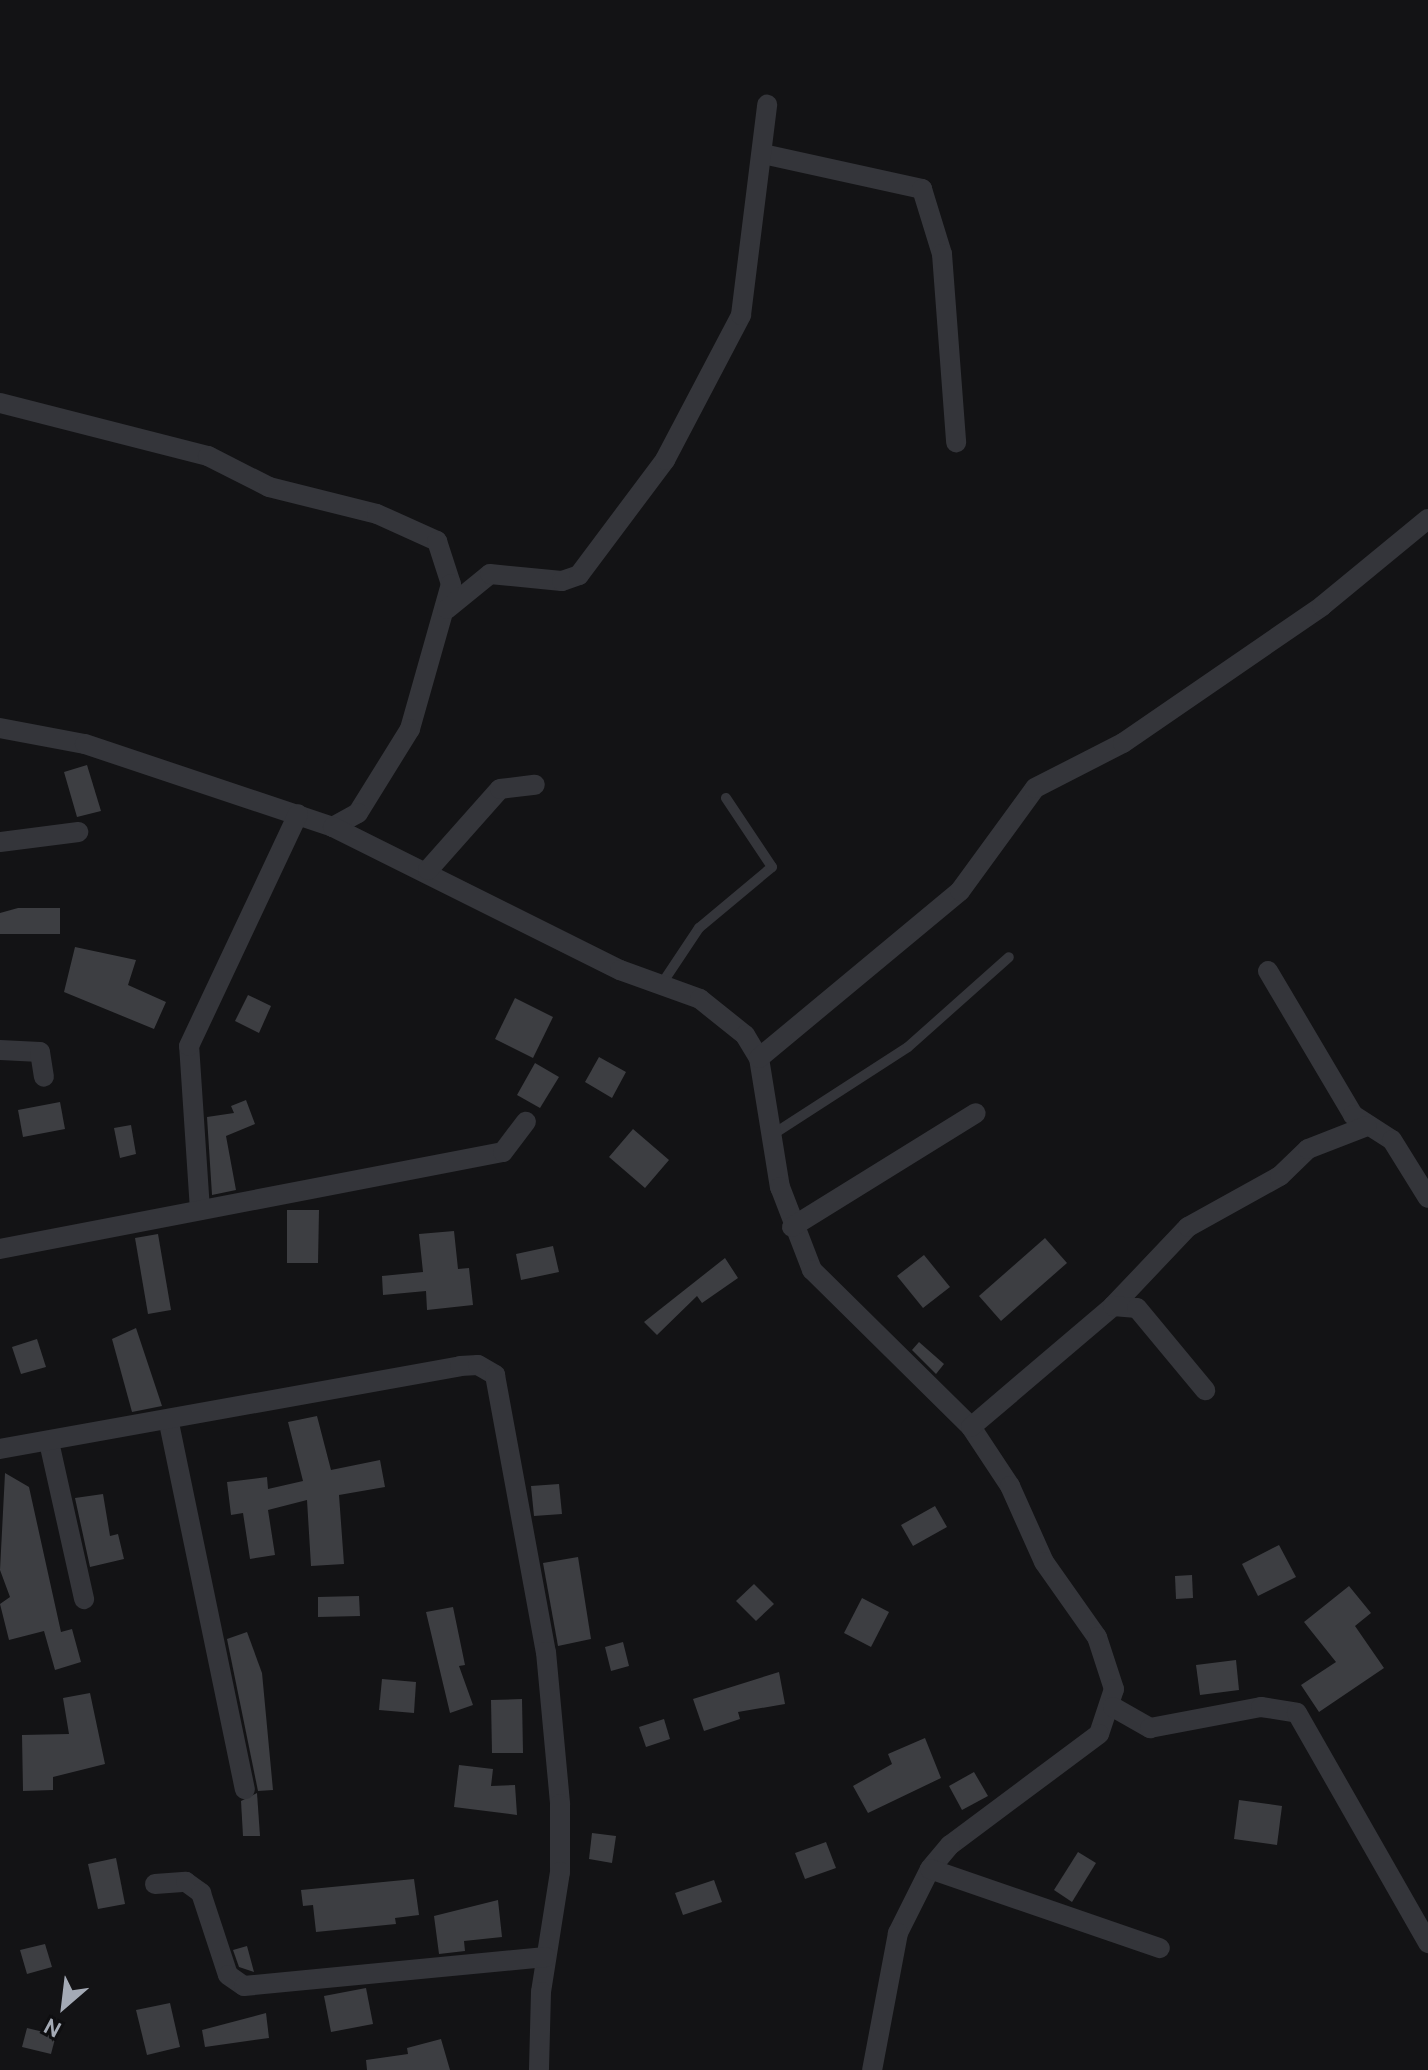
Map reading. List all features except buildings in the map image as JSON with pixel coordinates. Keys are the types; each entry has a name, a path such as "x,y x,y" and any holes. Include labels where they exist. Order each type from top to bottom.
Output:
{"street":[{"path":"446,610 490,574 562,581 579,575 665,460 741,315 767,105"},
{"path":"763,154 922,189 942,254 956,442"},
{"path":"0,403 208,456 269,487 419,529 447,559 446,610 410,729 358,813 333,827"},
{"path":"759,1058 960,891 1035,788 1123,743 1322,606 1428,519"},
{"path":"0,728 85,744 298,814 365,840 660,986 725,1014 759,1058 792,1227 833,1296 971,1427 1111,1664 1113,1707 1077,1753 984,1818 930,1869 898,1933 872,2070"},
{"path":"428,870 500,789 535,785"},
{"path":"358,813 365,840"},
{"path":"200,1210 189,1046 298,814"},
{"path":"0,842 78,832"},
{"path":"1268,971 1353,1115 1392,1140 1428,1198"},
{"path":"0,1050 40,1052 44,1077"},
{"path":"792,1227 976,1113"},
{"path":"0,1249 503,1152 526,1122"},
{"path":"971,1427 1113,1306 1188,1227 1280,1176 1308,1149 1367,1126"},
{"path":"1113,1306 1137,1308 1205,1390"},
{"path":"0,1449 169,1423 460,1366 478,1365 495,1375 546,1652 560,1804 560,1872 546,1957 539,2070"},
{"path":"169,1423 245,1789"},
{"path":"49,1442 84,1599"},
{"path":"1113,1707 1150,1728 1261,1707 1297,1713 1428,1943"},
{"path":"930,1869 1160,1948"},
{"path":"155,1884 186,1882 201,1893 228,1975 244,1986 546,1957"}],"lane":[{"path":"660,986 699,928 772,867 726,798"},
{"path":"775,1133 908,1047 1009,957"}]}
